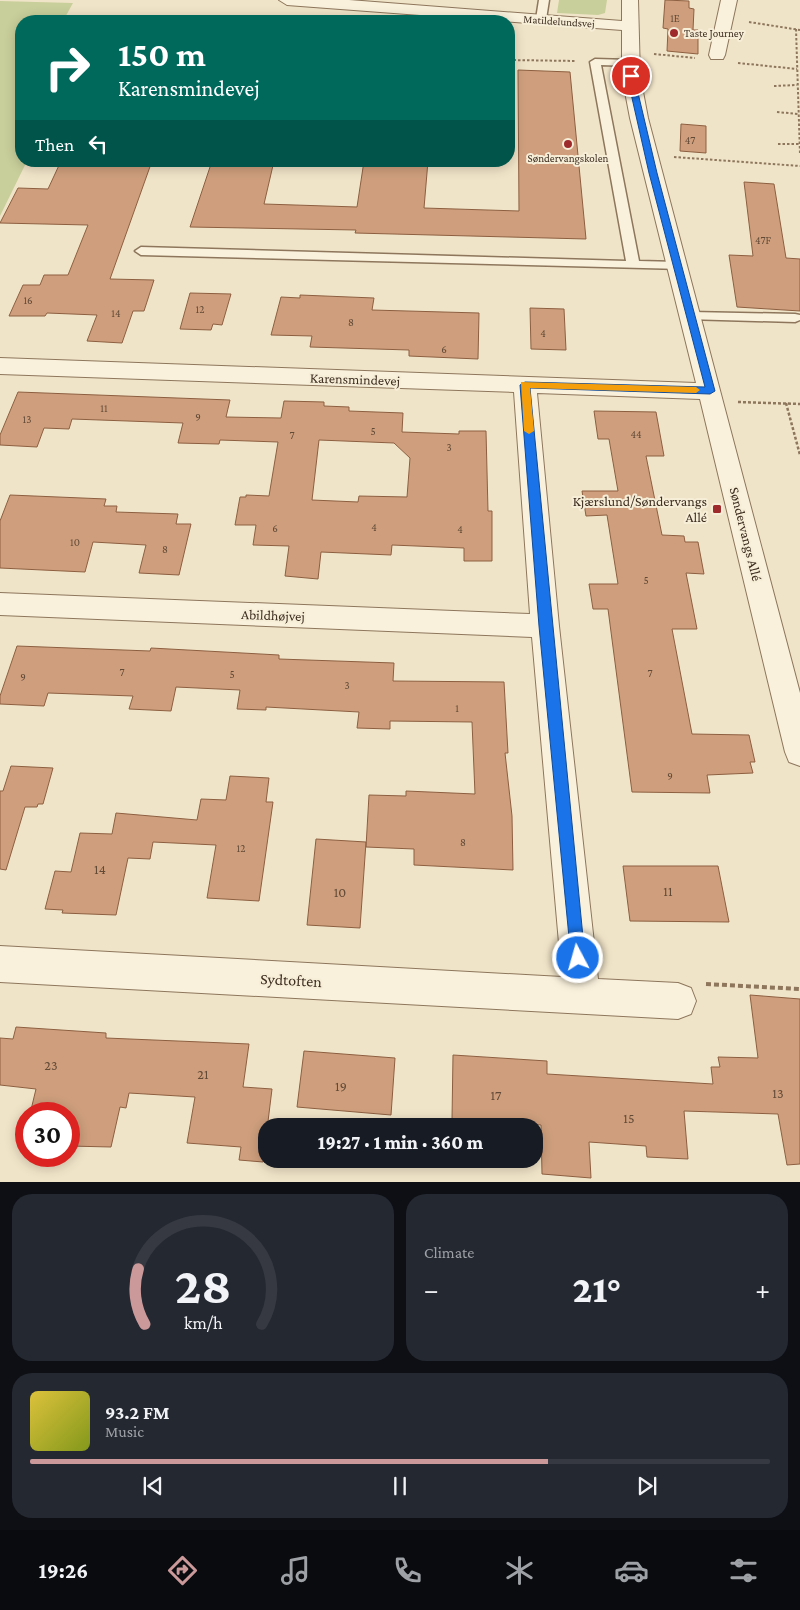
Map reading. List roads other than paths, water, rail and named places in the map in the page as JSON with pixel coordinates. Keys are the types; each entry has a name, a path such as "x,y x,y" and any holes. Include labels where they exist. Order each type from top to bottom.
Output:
{"street":[{"name":"Matildelundsvej","path":"287,0 490,15"},
{"name":"Søndervangs Allé","path":"630,0 631,76 649,155 712,396 800,752"},
{"path":"717,55 729,0"},
{"name":"Matildelundsvej","path":"515,17 629,26"},
{"name":"Karensmindevej","path":"0,366 525,385 712,396"},
{"path":"525,385 545,626 582,996"},
{"name":"Abildhøjvej","path":"0,604 545,626"},
{"name":"Sydtoften","path":"0,964 678,1001"}],"lane":[{"path":"541,19 544,0"},
{"path":"630,63 595,62 633,264"},
{"path":"141,251 678,266"},
{"path":"691,316 795,318"}],"place":[{"name":"Taste Journey","path":"674,33"},
{"name":"Søndervangskolen","path":"568,144"},
{"name":"Kjærslund/Søndervangs Allé","path":"717,509"}]}
